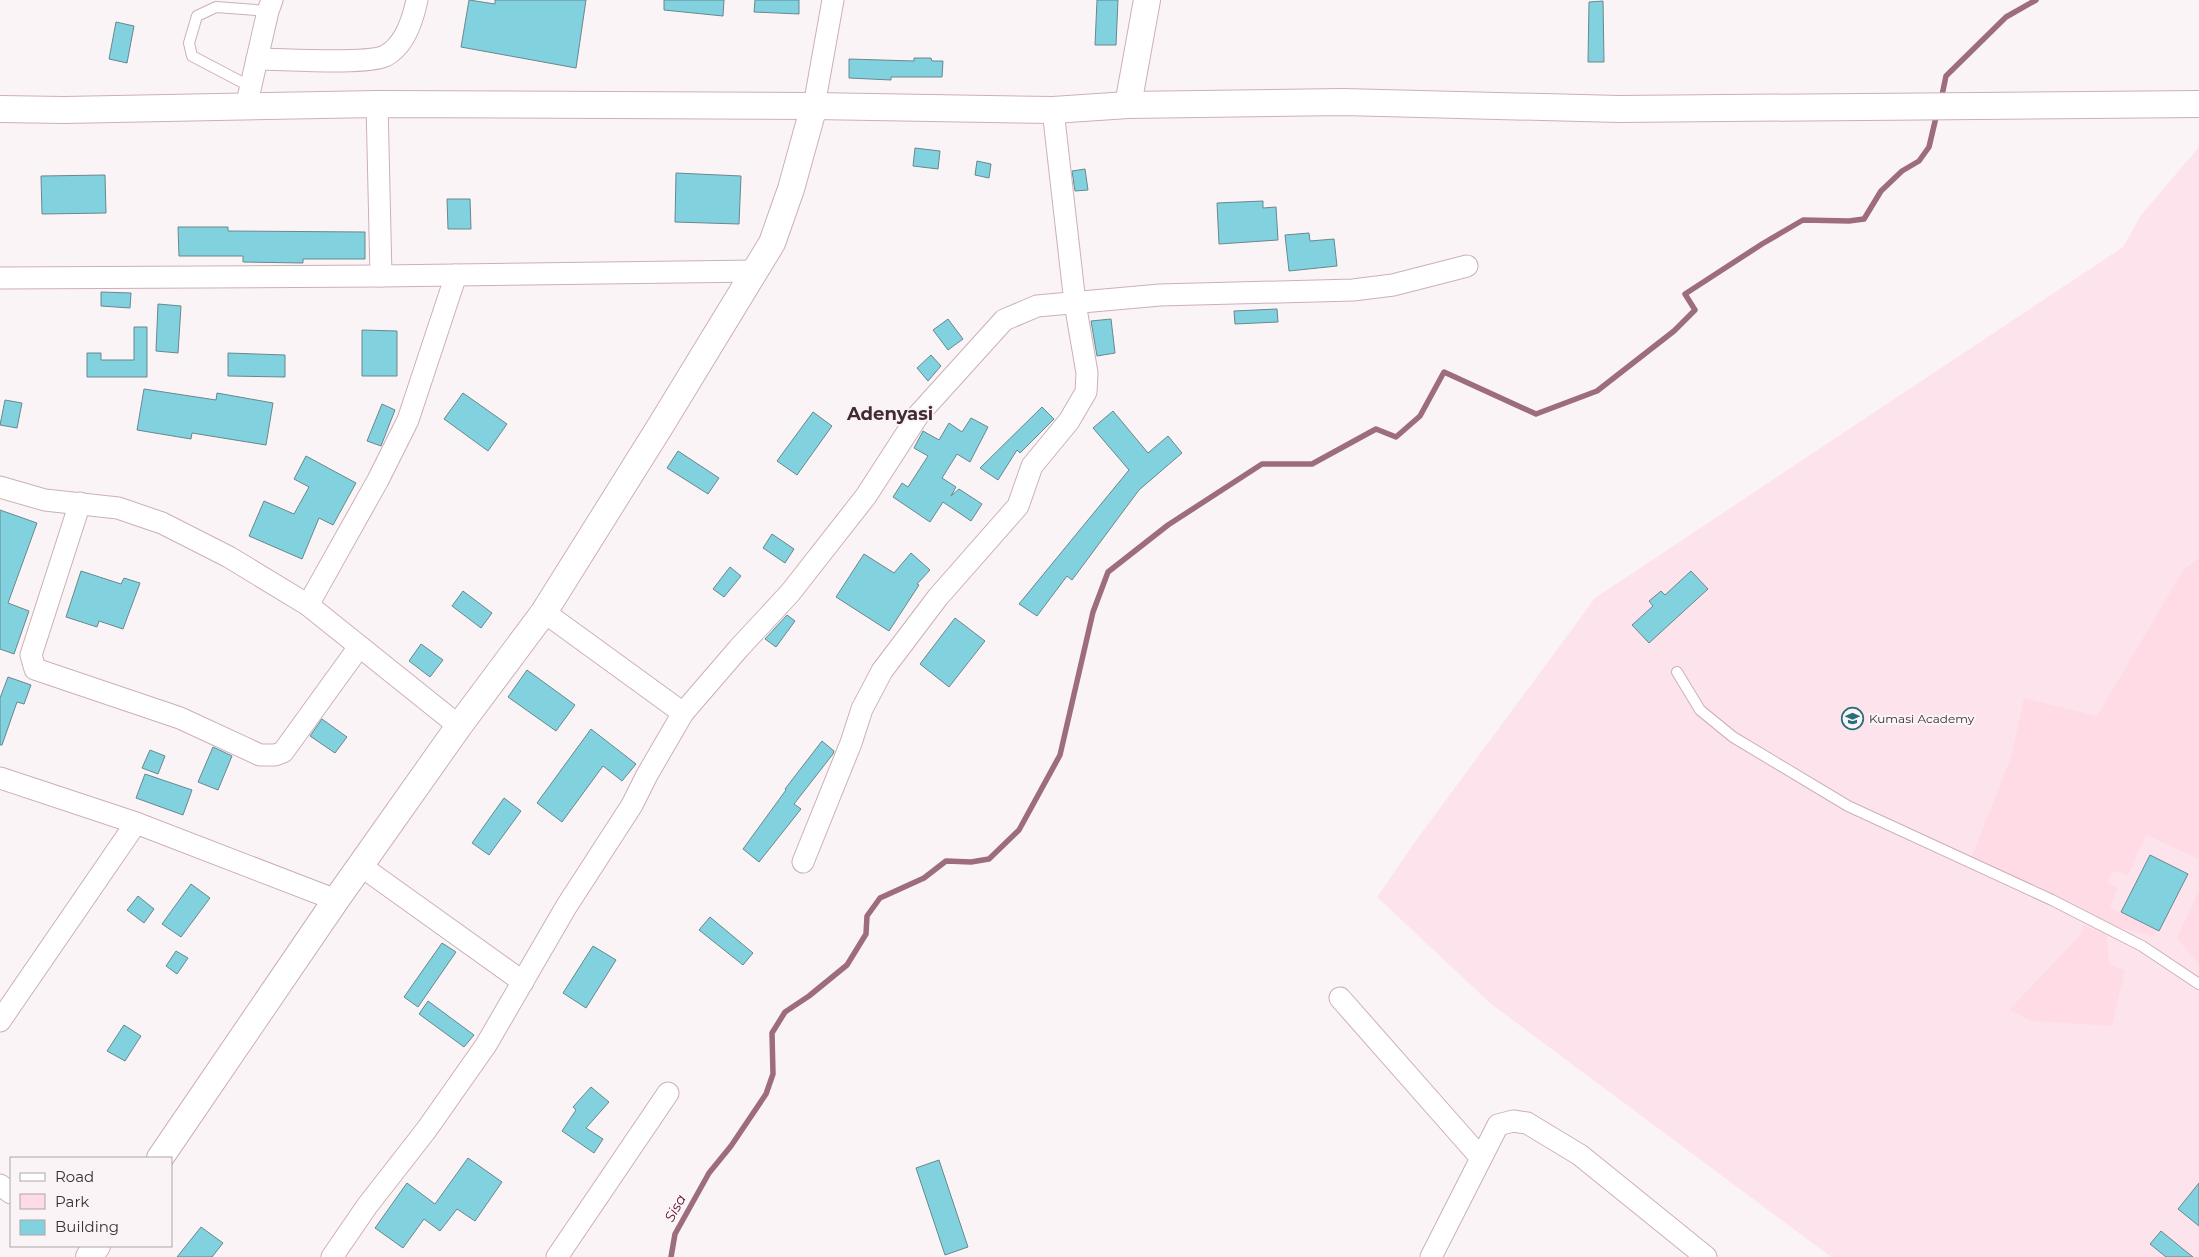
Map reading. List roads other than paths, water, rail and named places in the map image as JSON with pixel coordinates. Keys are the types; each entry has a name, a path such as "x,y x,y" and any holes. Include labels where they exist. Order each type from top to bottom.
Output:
{"street":[{"path":"257,59 365,60 386,56 400,42 413,18 417,0"},
{"path":"161,1157 336,900 459,726 544,612 772,243 791,189 814,106 833,0"},
{"path":"1128,104 1147,0"},
{"path":"248,97 270,5"},
{"path":"0,109 64,110 248,97 377,104 814,106 1053,110 1128,104 1343,102 1619,109 2199,104"},
{"path":"377,104 381,276"},
{"path":"803,862 851,743 862,709 882,671 938,597 1018,506 1032,466 1070,421 1086,392 1087,372 1076,303 1053,110"},
{"path":"332,1257 367,1206 427,1128 486,1045 566,907 632,805 683,713 790,593 866,496 919,414 1004,320 1037,306 1160,295 1352,290 1393,285 1467,266"},
{"path":"0,278 456,276 756,270"},
{"path":"308,605 378,480 408,420 456,276"},
{"path":"0,487 44,500 118,508 162,523 229,557 308,605 459,726"},
{"path":"80,503 31,655 35,670 180,718 260,755 275,755 283,752 359,647"},
{"path":"544,612 683,713"},
{"path":"0,778 136,823 336,900"},
{"path":"0,1021 136,823"},
{"path":"360,866 523,982"},
{"path":"1340,998 1481,1158"},
{"path":"557,1257 668,1093"},
{"path":"1431,1257 1498,1125 1513,1121 1527,1123 1580,1155 1706,1257"}],"lane":[{"path":"248,97 192,56 189,43 197,16 216,7 270,5"},
{"path":"1677,672 1700,710 1733,737 1848,806 2052,900 2142,946 2199,984"}],"waterway":[{"path":"1941,100 1946,76 2006,17 2036,0"},
{"name":"Sisa","path":"671,1257 675,1234 709,1173 731,1146 766,1094 773,1074 772,1033 785,1012 809,996 847,965 866,934 867,916 880,898 924,878 946,861 971,862 989,859 1019,830 1060,755 1093,612 1108,572 1168,525 1262,464 1312,464 1376,429 1396,437 1420,416 1444,372 1536,414 1597,391 1674,331 1695,310 1685,294 1762,244 1803,220 1849,221 1864,219 1881,191 1902,171 1919,161 1929,147 1937,113"}],"place":[{"name":"Kumasi Academy","path":"1853,719"}],"district":[{"name":"Adenyasi","path":"890,414"}]}
